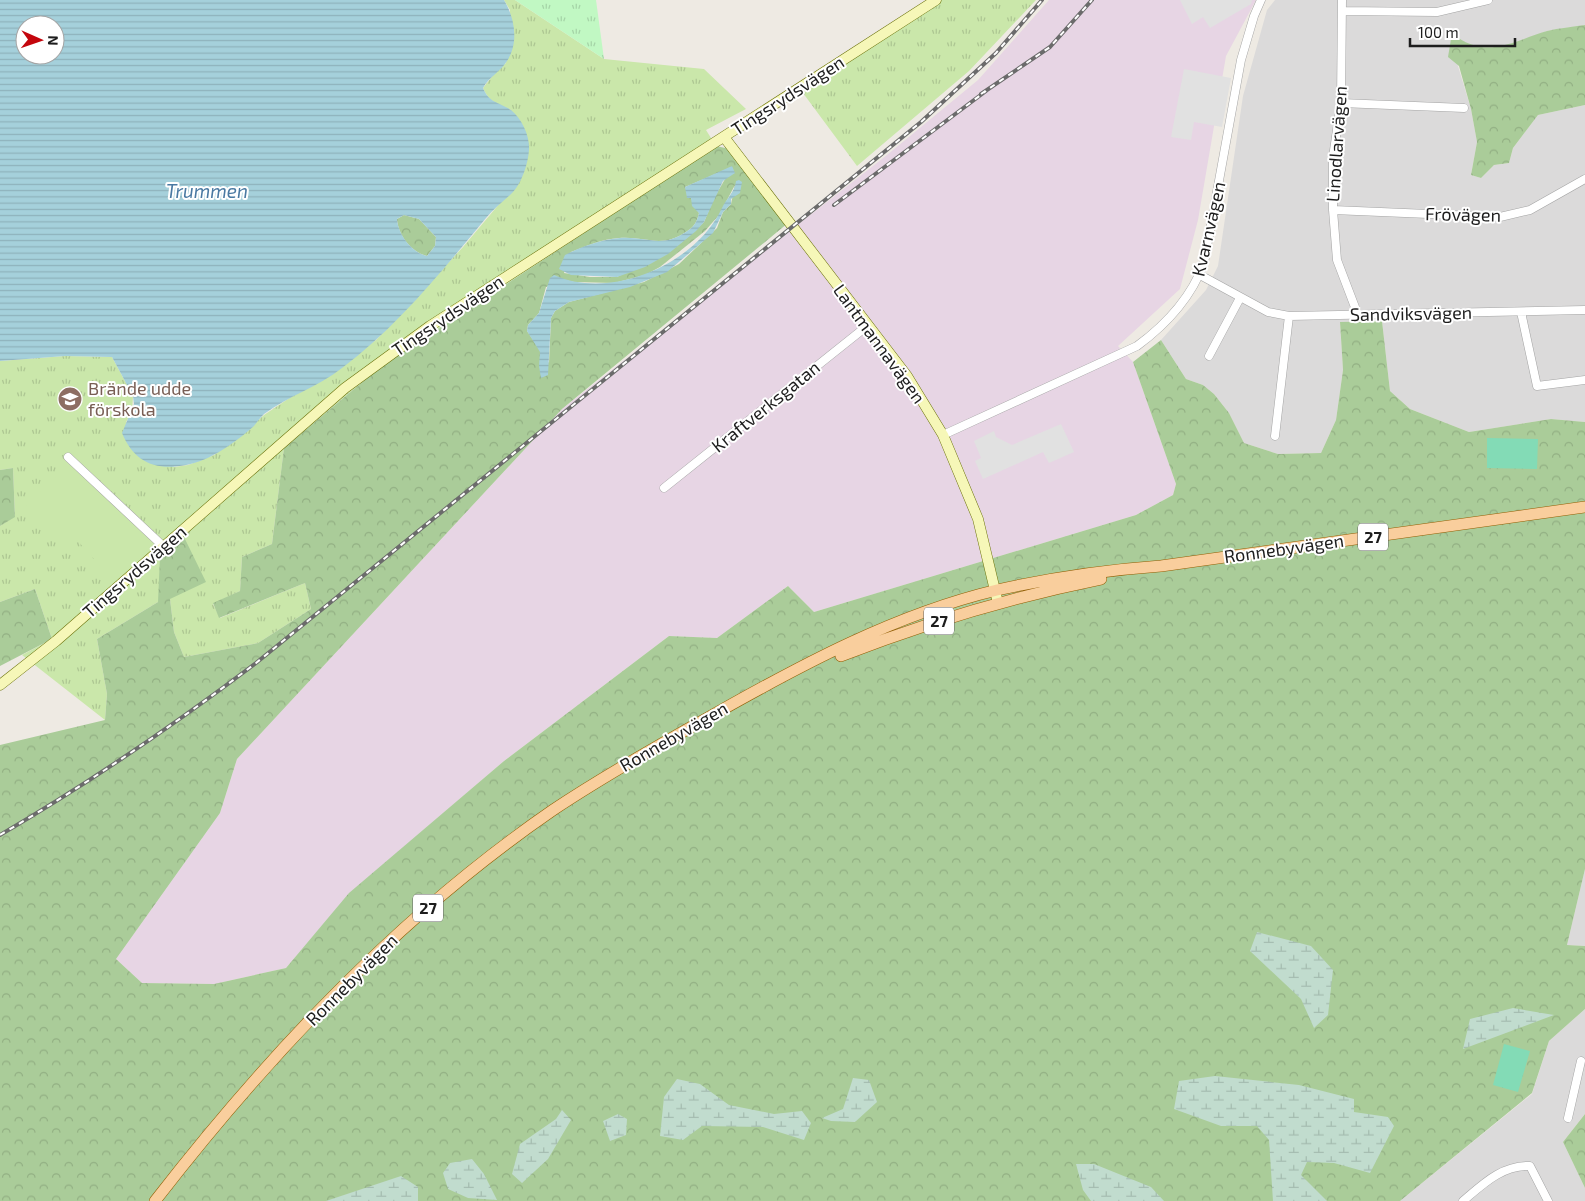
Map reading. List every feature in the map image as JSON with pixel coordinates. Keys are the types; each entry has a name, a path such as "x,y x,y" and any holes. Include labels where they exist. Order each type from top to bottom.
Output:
{"main road":[{"name":"Ronnebyvägen","path":"155,1201 221,1119 280,1053 352,977 447,891 554,809 626,763 803,665 901,622 995,591 1073,576 1161,566 1585,507"},
{"name":"Ronnebyvägen","path":"762,687 869,645 998,603 1161,566"}],"street":[{"name":"Tingsrydsvägen","path":"0,685 26,666 345,388 390,354 430,326 936,0"},
{"name":"Kvarnvägen","path":"943,435 1137,346 1163,324 1182,304 1200,275 1210,239 1241,60 1254,16 1261,0"},
{"name":"Linodlarvägen","path":"1342,0 1342,103 1333,157 1333,210 1337,260 1358,315"},
{"path":"1448,0 1452,9"},
{"path":"1342,11 1437,12 1488,0"},
{"path":"1342,103 1464,108"},
{"name":"Lantmannavägen","path":"724,137 907,376 943,435 975,511 998,603"},
{"name":"Frövägen","path":"1333,210 1500,217 1530,210 1585,179"},
{"name":"Sandviksvägen","path":"1200,275 1268,312 1289,316 1585,310"},
{"path":"1209,356 1240,298"},
{"path":"1521,312 1537,386 1585,380"},
{"path":"1275,436 1289,316"},
{"name":"Kraftverksgatan","path":"664,488 867,326"},
{"path":"68,457 164,547"},
{"path":"1568,1118 1584,1061"},
{"path":"1463,1201 1498,1173 1519,1166 1530,1166 1548,1201"}],"shaded area":[{"path":"1049,0 1256,0 1226,56 1198,220 1180,289 1118,346 1133,362 1176,484 1173,495 1136,515 814,612 788,586 717,638 669,636 504,761 350,893 286,968 214,984 142,983 116,959 220,813 237,759 562,409 887,155 978,80"},
{"path":"1180,0 1252,0 1251,4 1210,28 1203,17 1192,24"},
{"path":"1275,0 1585,0 1585,25 1547,31 1508,46 1475,46 1461,41 1452,34 1451,43 1471,109 1477,142 1471,175 1481,178 1494,165 1509,163 1513,148 1538,115 1585,105 1585,422 1551,419 1469,432 1410,409 1390,391 1382,321 1340,322 1343,370 1336,420 1321,453 1278,454 1244,443 1229,413 1214,394 1203,385 1186,379 1161,340 1206,290 1218,266 1243,96 1267,10"},
{"path":"1184,69 1231,78 1222,127 1194,122 1191,140 1171,137"},
{"path":"1061,424 1074,452 1049,463 1043,452 983,479 975,461 981,458 974,441 994,431 996,437 1012,445"},
{"path":"1585,869 1585,946 1567,945"},
{"path":"1585,1009 1585,1114 1563,1142 1585,1188 1585,1201 1400,1201 1532,1094 1549,1041"}],"green space":[{"path":"504,0 515,0 604,59 704,69 746,109 706,130 716,146 379,368 284,448 272,544 242,557 240,591 213,604 220,618 305,583 311,609 258,643 184,657 174,632 170,599 158,602 97,639 107,694 105,720 22,655 52,639 35,589 0,602 0,526 15,516 13,468 0,470 0,361 65,356 112,357 133,396 132,412 126,422 174,467 188,465 214,455 243,434 264,415 376,340 513,191 511,110 491,99 483,88 497,70 506,63 510,10"},
{"path":"515,0 596,0 604,59"},
{"path":"936,0 1036,0 969,71 857,166 800,89"},
{"path":"1585,25 1585,105 1538,115 1513,148 1509,163 1494,165 1481,178 1471,175 1477,142 1471,109 1459,66 1448,57 1452,33 1476,46 1488,47 1511,43 1547,31"},
{"path":"716,146 730,149 788,223 562,409 237,759 220,813 116,959 142,983 214,984 286,968 349,893 504,761 669,636 717,638 788,586 814,612 1136,515 1173,495 1176,484 1133,362 1161,340 1186,379 1203,385 1214,394 1229,413 1244,443 1278,454 1321,453 1336,420 1343,370 1340,322 1382,321 1390,391 1410,409 1469,432 1551,419 1585,422 1585,869 1567,945 1585,946 1585,1009 1549,1041 1532,1093 1400,1201 0,1201 0,745 105,720 107,694 97,639 158,602 160,556 184,537 206,582 170,599 174,632 184,657 258,643 311,609 305,583 219,618 213,603 240,591 242,557 272,544 284,448 379,368","holes":["732,167 714,198 704,222 682,242 617,277 590,277 564,273 571,252 594,243 619,238 661,241 669,240 686,232 695,224 699,213 685,187","735,185 731,204 723,212 717,228 679,264 644,282 569,302 555,311 551,318 549,363 527,331 528,325 539,313 546,287 565,280 614,283 645,275 660,267 705,231 719,215"]},
{"path":"404,215 419,219 436,237 435,246 427,256 416,251 403,237 397,219"},
{"path":"1487,438 1538,439 1537,469 1487,468"},
{"path":"71,463 156,546 115,583 77,540 66,550 26,505"},
{"path":"13,468 15,517 0,526 0,470"},
{"path":"35,589 52,639 0,666 0,602"},
{"path":"1257,932 1311,946 1333,970 1328,1015 1314,1028 1301,999 1250,951"},
{"path":"1513,1008 1554,1015 1463,1049 1470,1019"},
{"path":"1504,1044 1530,1051 1518,1092 1493,1085"},
{"path":"1215,1076 1299,1085 1354,1099 1354,1112 1388,1117 1394,1126 1370,1173 1334,1163 1307,1162 1301,1175 1327,1201 1273,1201 1269,1140 1257,1126 1221,1126 1174,1109 1179,1081"},
{"path":"853,1078 869,1080 877,1102 855,1122 831,1121 822,1118 843,1109"},
{"path":"677,1079 700,1084 729,1105 774,1114 802,1111 811,1123 804,1140 763,1127 702,1126 683,1140 660,1136 664,1097"},
{"path":"562,1110 571,1120 548,1159 522,1183 512,1174 520,1144 556,1119"},
{"path":"618,1114 627,1119 626,1135 610,1141 603,1121"},
{"path":"1585,1114 1585,1188 1563,1142"},
{"path":"472,1159 484,1174 497,1200 468,1198 448,1189 443,1173 450,1163"},
{"path":"1076,1164 1094,1164 1151,1187 1164,1201 1091,1201 1083,1190"},
{"path":"401,1176 418,1187 418,1201 326,1201"}],"water":[{"name":"Trummen","path":"0,0 504,0 513,22 513,46 511,54 504,65 483,88 488,97 511,110 519,118 524,128 529,150 522,178 513,192 489,214 418,298 382,335 362,352 333,375 264,414 254,426 222,450 195,463 175,467 165,467 147,462 139,457 127,443 122,433 134,404 133,396 112,357 65,356 0,361","holes":["404,215 419,219 436,237 435,246 427,256 416,251 406,242 400,231 397,219"]},
{"path":"732,166 735,173 723,181 704,222 668,254 645,267 617,277 571,275 559,269 565,255 585,246 613,239 669,240 686,232 695,224 699,213 692,206 691,198 687,198 685,187"},
{"path":"736,181 742,182 740,193 731,199 731,204 723,212 713,233 667,272 630,287 569,302 555,311 551,318 548,375 541,378 539,366 540,352 527,331 528,325 539,313 550,278 554,275 577,282 601,283 625,280 650,272 672,261 693,246 710,228 732,192"}],"railway":[{"path":"0,835 131,753 256,663 921,122 996,53 1042,0"},
{"path":"981,94 1050,47 1092,0"},
{"path":"834,205 986,91"}],"place":[{"name":"Brände udde förskola","path":"70,399"}]}
